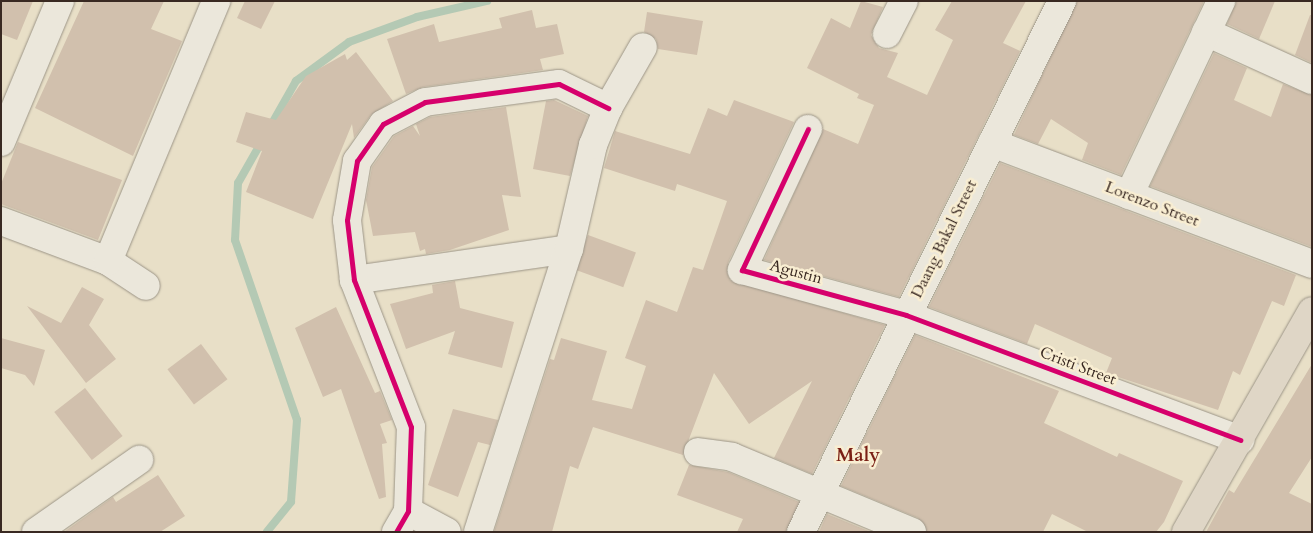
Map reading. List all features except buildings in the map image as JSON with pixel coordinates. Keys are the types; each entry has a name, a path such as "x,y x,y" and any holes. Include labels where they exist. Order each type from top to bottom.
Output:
{"main road":[{"path":"1186,532 1312,311"}],"street":[{"path":"1,142 60,1"},
{"path":"108,262 216,1"},
{"path":"887,34 904,1"},
{"name":"Daang Bakal Street","path":"801,532 1062,1"},
{"path":"1129,195 1221,1"},
{"path":"1206,32 1312,80"},
{"path":"478,532 568,250 592,145 608,108 643,47"},
{"path":"447,532 402,522 411,427 354,280 347,220 357,162 383,124 426,102 559,84 608,108"},
{"name":"Agustin","path":"808,129 742,270 906,315"},
{"name":"Lorenzo Street","path":"992,143 1312,264"},
{"path":"1,221 108,262 146,286"},
{"path":"354,280 568,250"},
{"name":"Cristi Street","path":"906,315 1240,440"},
{"path":"698,452 732,457 820,492 912,532"},
{"path":"36,532 139,460"}],"waterway":[{"path":"270,127 296,81 349,42 417,17 487,1"},
{"path":"262,141 238,183 235,240 297,420 291,502 267,532"}],"cycle path":[{"path":"396,532 408,511 411,427 354,280 347,220 357,161 383,124 425,102 559,84 608,108"},
{"path":"808,129 742,270 906,315 1240,440"}],"district":[{"name":"Maly","path":"858,456"}]}
